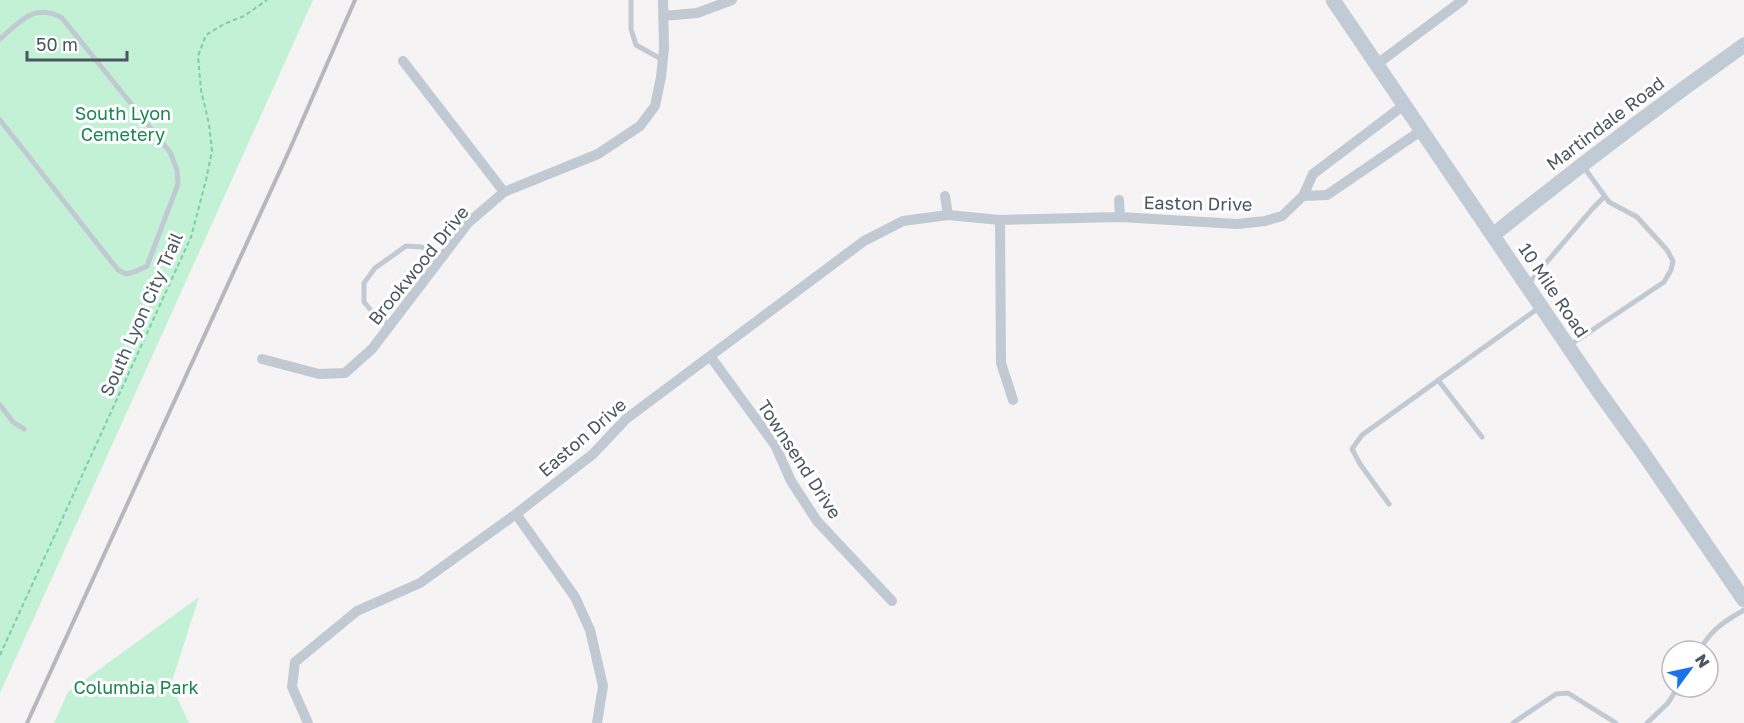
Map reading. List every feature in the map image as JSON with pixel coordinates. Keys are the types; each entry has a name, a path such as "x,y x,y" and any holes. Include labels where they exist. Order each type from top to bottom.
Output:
{"main road":[{"name":"10 Mile Road","path":"1333,0 1744,600"},
{"name":"Martindale Road","path":"1493,235 1582,164 1744,45"}],"street":[{"name":"Brookwood Drive","path":"262,359 319,374 345,373 372,349 468,224 504,192 598,154 639,126 655,106 662,76 663,0"},
{"path":"663,16 697,13 732,0"},
{"path":"1377,64 1463,0"},
{"path":"403,61 504,192"},
{"name":"Easton Drive","path":"308,723 292,687 295,662 357,611 420,583 516,514 593,454 626,419 864,242 903,221 948,215 1000,220 1120,217 1237,224 1265,221 1282,216 1303,196 1313,174 1404,105"},
{"path":"1303,196 1327,195 1422,130"},
{"path":"945,196 948,215"},
{"name":"Easton Drive","path":"1119,200 1120,217"},
{"path":"1000,220 1002,363 1013,400"},
{"name":"Townsend Drive","path":"710,356 774,445 791,481 817,521 892,601"},
{"path":"516,514 575,597 590,630 603,686 597,723"}],"lane":[{"path":"631,0 631,28 636,45 663,60"},
{"path":"0,39 25,18 38,11 52,12 62,18 170,152 177,170 178,184 147,266 126,274 118,270 0,120"},
{"path":"1569,346 1664,282 1673,261 1667,250 1637,217 1604,197 1582,164"},
{"path":"1527,285 1604,197"},
{"path":"391,325 375,315 364,302 364,283 375,268 406,246 423,247 442,257"},
{"path":"1389,504 1352,449 1362,435 1542,306"},
{"path":"1438,380 1482,437"},
{"path":"0,405 13,422 24,429"},
{"path":"1706,639 1721,624 1744,610"},
{"path":"1513,723 1556,694 1568,693 1616,723"},
{"path":"1647,723 1670,699"}],"path":[{"name":"South Lyon City Trail","path":"0,655 191,237 212,151 209,124 201,90 198,56 206,35 244,16 267,0"}],"green space":[{"name":"South Lyon Cemetery","path":"0,0 313,0 0,693"},
{"name":"Columbia Park","path":"199,597 171,684 189,723 54,723 68,692"}],"railway":[{"path":"27,723 289,151 355,0"}]}
